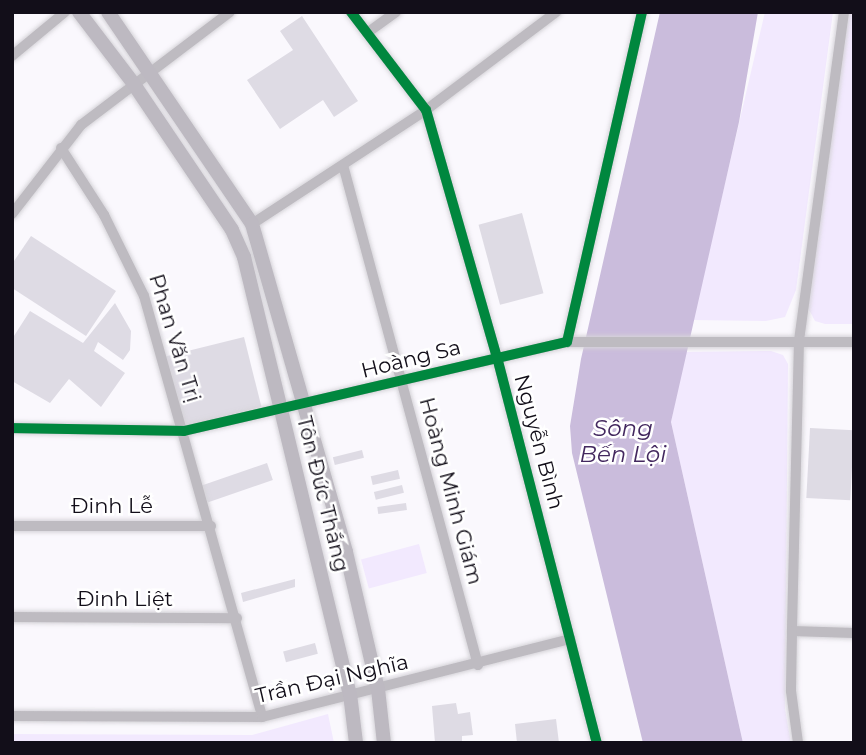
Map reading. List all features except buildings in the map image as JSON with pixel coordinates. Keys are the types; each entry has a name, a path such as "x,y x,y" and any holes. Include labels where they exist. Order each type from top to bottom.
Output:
{"main road":[{"name":"Tôn Đức Thắng","path":"79,12 133,83 240,248 350,694 356,743"},
{"name":"Tôn Đức Thắng","path":"108,12 150,69 252,223 305,405 378,689 384,743"}],"street":[{"path":"12,56 65,12"},
{"path":"12,214 81,125 150,69 230,12"},
{"name":"Nguyễn Bình","path":"351,12 426,110 497,357 597,743"},
{"path":"367,33 396,12"},
{"path":"252,223 426,110 556,12"},
{"path":"567,342 642,12"},
{"path":"798,743 791,691 799,341 844,12"},
{"name":"Phan Văn Trị","path":"61,148 133,267 184,431 262,717"},
{"name":"Hoàng Minh Giám","path":"344,165 478,665"},
{"name":"Hoàng Sa","path":"12,428 184,431 282,411 567,342 854,342"},
{"name":"Đinh Lễ","path":"12,526 211,526"},
{"name":"Đinh Liệt","path":"12,617 237,618"},
{"path":"792,631 854,633"},
{"name":"Trần Đại Nghĩa","path":"12,716 262,717 478,665 570,639"}],"shaded area":[{"path":"765,12 833,12 796,290 785,317 766,321 693,320"},
{"path":"849,12 854,12 854,324 825,324 815,321 808,308"},
{"path":"771,351 783,355 788,364 785,709 791,743 743,743 671,422 685,352"},
{"path":"419,544 427,573 369,589 361,560"},
{"path":"328,714 334,743 12,743 12,734 252,735"}],"water":[{"name":"Sông Bến Lội","path":"660,12 758,12 739,122 671,422 743,743 643,743 572,453 570,426 581,359"}],"cycle path":[{"path":"351,12 426,110 497,357 597,743"},
{"path":"12,428 184,431 567,342 642,12"}]}
